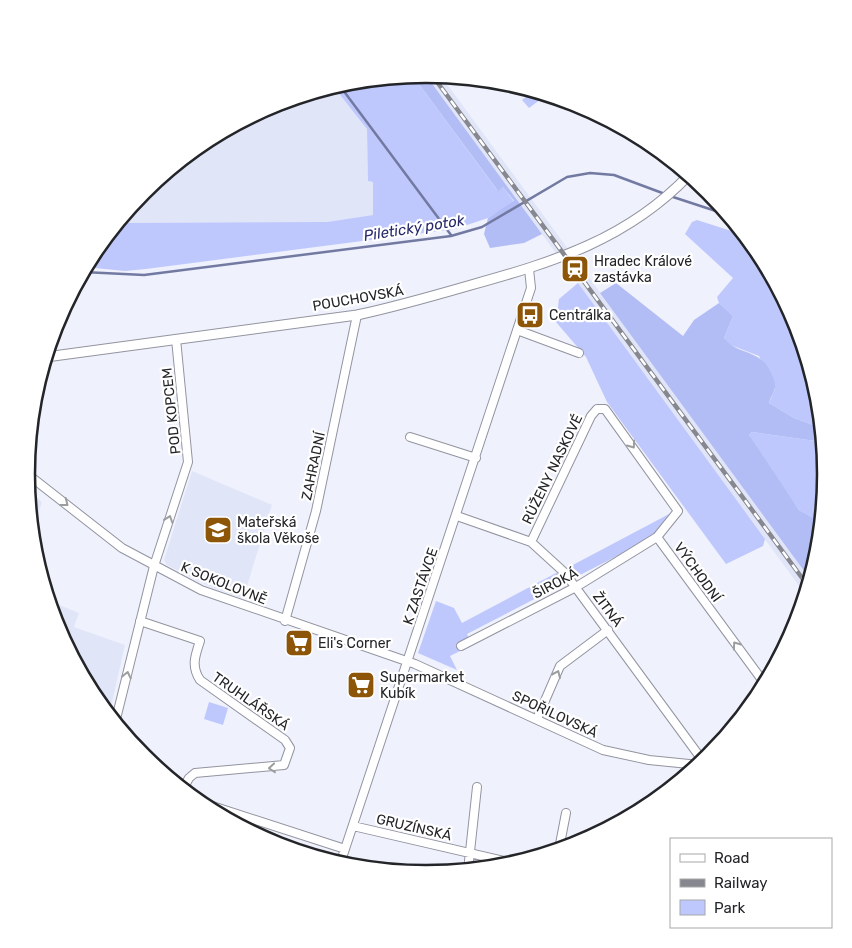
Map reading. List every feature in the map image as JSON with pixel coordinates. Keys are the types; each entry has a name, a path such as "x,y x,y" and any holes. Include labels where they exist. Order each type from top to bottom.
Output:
{"street":[{"name":"POUCHOVSKÁ","path":"53,356 357,315 391,308 529,269 596,243 622,229 658,204 684,180"},
{"name":"K ZASTÁVCE","path":"343,856 457,516 531,288 529,269"},
{"name":"ZAHRADNÍ","path":"285,621 316,512 357,315"},
{"path":"517,330 579,353"},
{"name":"POD KOPCEM","path":"154,566 188,462 176,339"},
{"name":"VÝCHODNÍ","path":"597,409 605,408 678,511 658,537 760,677"},
{"name":"RŮŽENY NASKOVÉ","path":"531,542 591,416 597,409"},
{"path":"410,437 476,458"},
{"name":"K SOKOLOVNĚ","path":"35,480 122,548 201,590 285,621 408,661"},
{"name":"ŽITNÁ","path":"457,516 531,542 565,573 698,754"},
{"name":"ŠIROKÁ","path":"461,646 576,587 658,537"},
{"path":"117,714 154,566"},
{"name":"TRUHLÁŘSKÁ","path":"140,621 200,640 194,660 194,670 200,680 289,744 290,752 284,765 195,773 186,783"},
{"path":"537,719 560,666 608,630"},
{"name":"SPOŘILOVSKÁ","path":"408,661 537,719 587,744 614,753 649,760 688,764"},
{"name":"GRUZÍNSKÁ","path":"469,863 476,787"},
{"path":"226,810 345,849"},
{"path":"561,841 566,813"},
{"name":"GRUZÍNSKÁ","path":"353,826 495,858"}],"shaded area":[{"path":"418,83 432,83 542,234 524,243 490,248 484,234 488,218 514,201 503,187 498,191"},
{"path":"432,83 447,84 805,572 800,587"},
{"path":"339,93 367,129 368,181 373,182 373,215 327,222 126,223 168,180 231,135 276,113 325,96"},
{"path":"616,283 683,336 694,320 719,303 733,316 724,338 736,348 761,360 771,373 775,386 769,403 794,418 814,425 815,441 752,432 749,435 799,510 815,518 805,572 600,293"},
{"name":"Mateřská škola Věkoše","path":"192,471 272,505 243,599 204,584 167,565 164,560"},
{"path":"36,497 42,502 37,517"},
{"path":"58,604 79,613 74,627 125,645 111,705 75,647"}],"green space":[{"path":"418,83 497,190 503,187 514,202 488,218 455,229 146,269 125,271 94,268 126,223 327,222 373,215 373,182 368,181 367,129 339,93 375,86"},
{"path":"527,96 540,100 529,108 522,100"},
{"path":"697,220 732,231 765,278 777,301 796,348 804,373 814,425 794,418 769,403 775,389 759,356 728,344 724,338 733,316 719,303 717,297 733,278 685,234 692,222"},
{"path":"578,283 765,539 763,546 726,564 607,402 586,357 556,322 559,299"},
{"path":"752,432 815,441 817,474 815,518 799,510 749,435"},
{"path":"671,513 658,535 578,576 569,567"},
{"path":"558,572 567,582 467,634 472,645 450,656 457,670 418,653 436,601 454,608 462,623"},
{"path":"209,702 228,708 223,725 204,719"}],"waterway":[{"path":"345,92 451,235"},
{"name":"Piletický potok","path":"91,272 144,275 451,236 482,227 567,177 590,173 614,175 665,194"},
{"name":"Piletický potok","path":"670,196 715,211"}],"railway":[{"path":"438,83 803,579"}],"place":[{"name":"Hradec Králové zastávka","path":"575,269"},
{"name":"Centrálka","path":"530,315"},
{"name":"Mateřská škola Věkoše","path":"218,530"},
{"name":"Eli's Corner","path":"299,643"},
{"name":"Supermarket Kubík","path":"361,685"}]}
